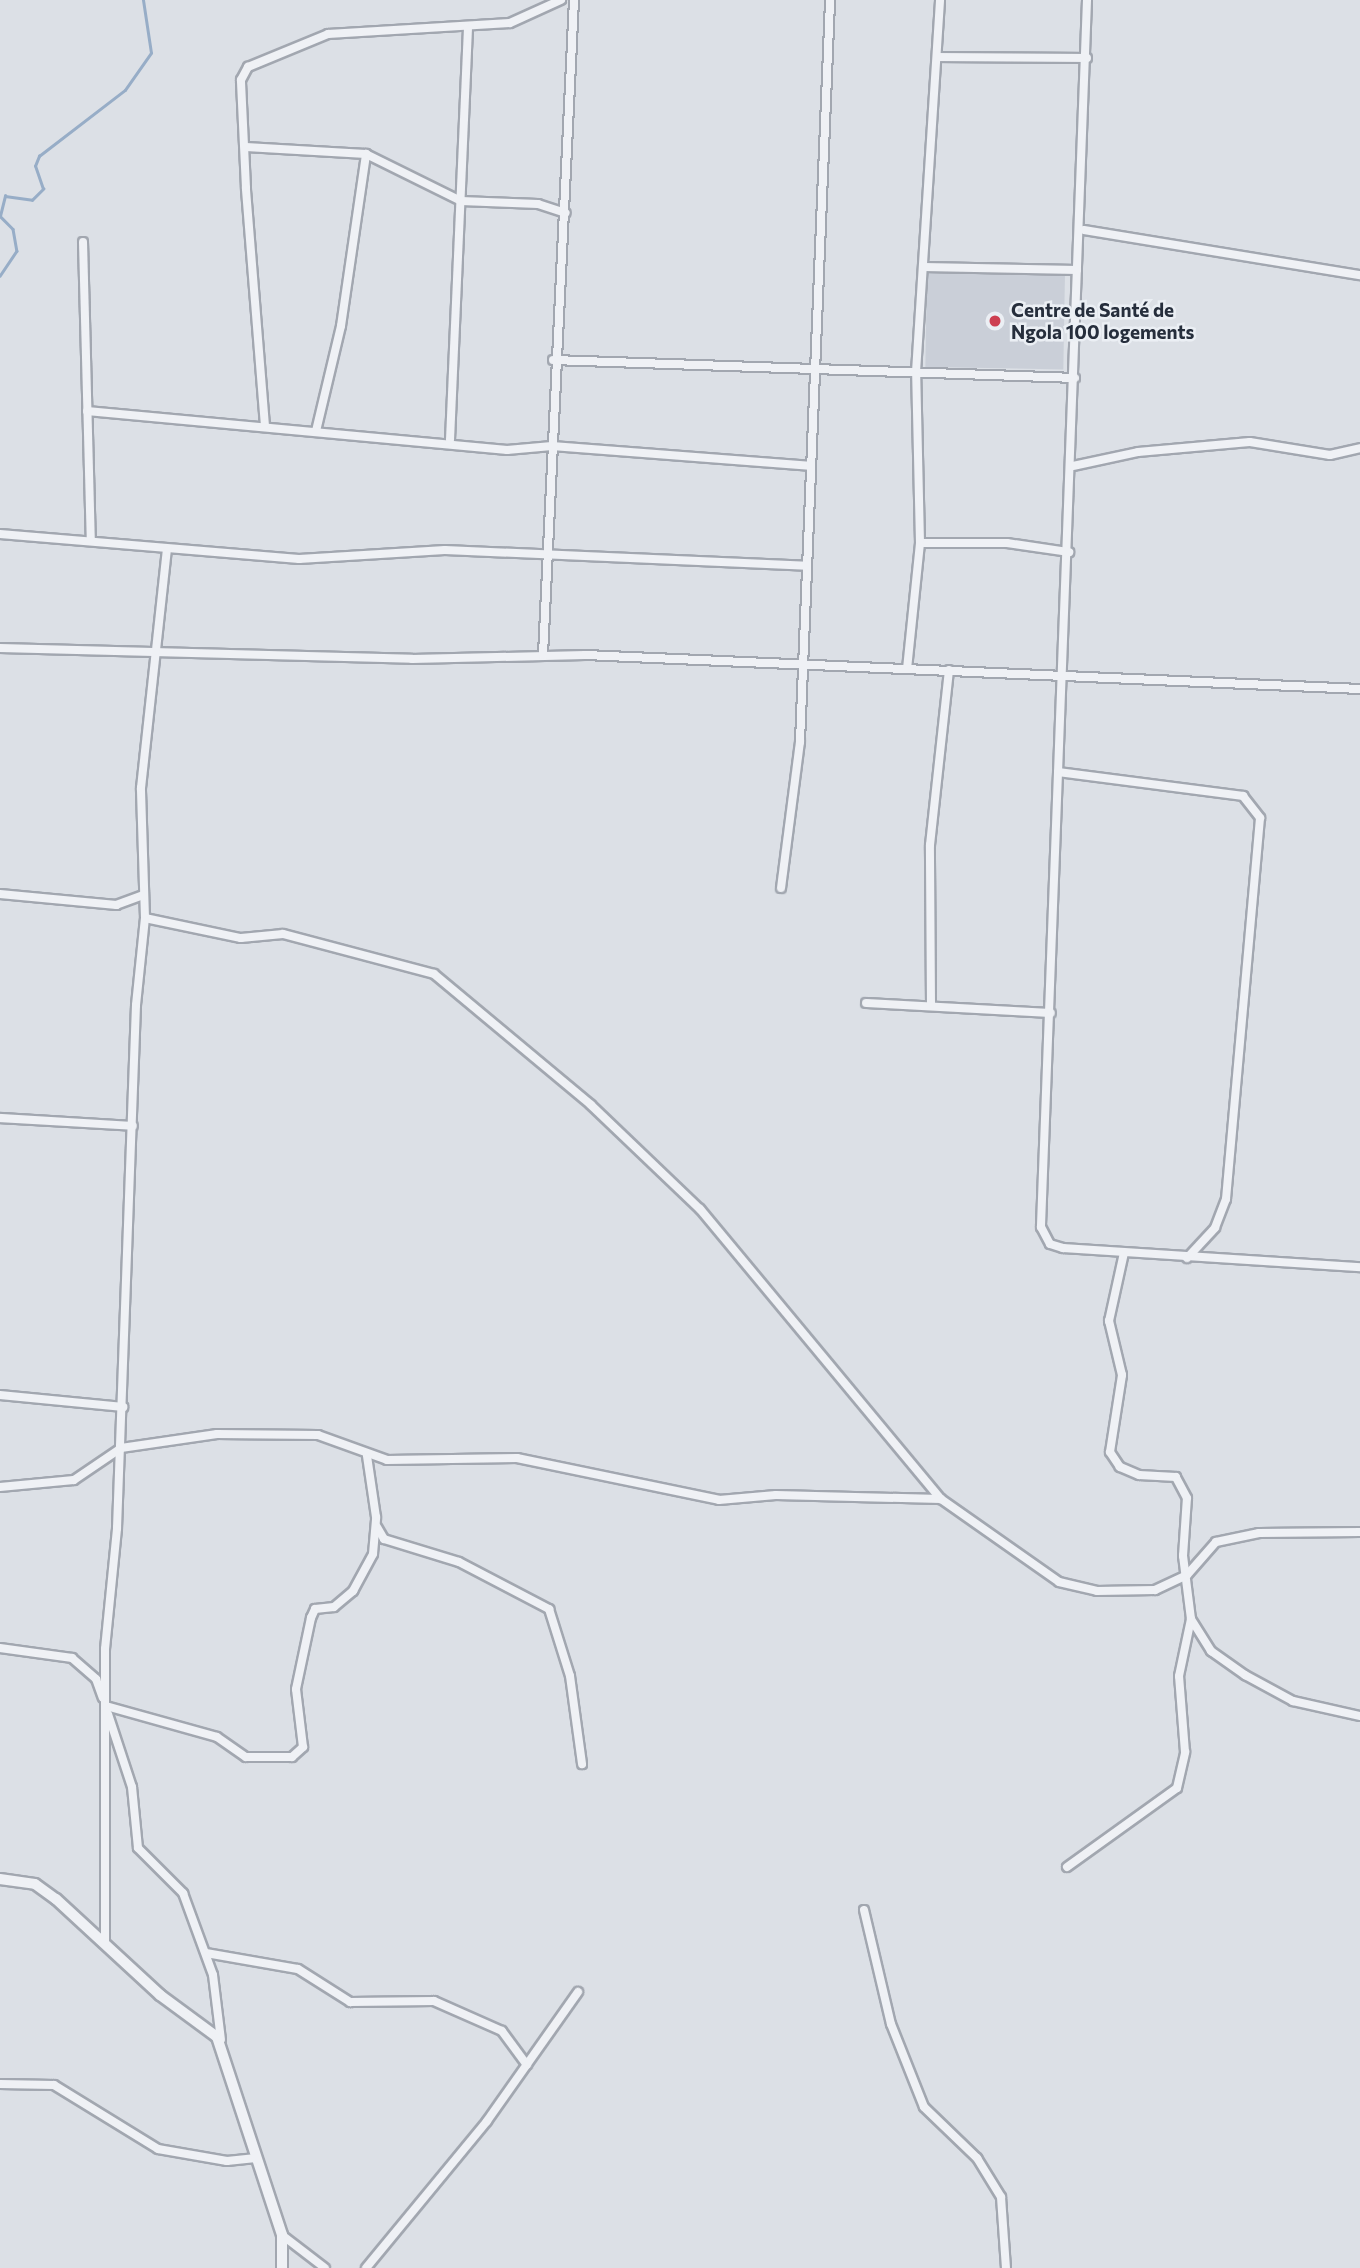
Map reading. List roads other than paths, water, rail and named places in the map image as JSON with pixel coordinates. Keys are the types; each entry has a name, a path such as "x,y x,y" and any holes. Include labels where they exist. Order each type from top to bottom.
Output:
{"street":[{"path":"265,426 241,80 261,58 328,34 388,35 435,24 468,27 510,23 561,0"},
{"path":"542,655 551,553 553,360 566,213 574,0"},
{"path":"781,888 795,815 807,566 811,368 830,0"},
{"path":"907,669 920,543 916,372 939,57 940,0"},
{"path":"1087,0 1083,230 1077,270 1073,466 1059,676 1051,1013 1041,1227 1050,1244 1063,1248 1360,1267"},
{"path":"450,440 468,27"},
{"path":"939,57 1087,58"},
{"path":"246,147 366,154 461,201 538,204 566,213"},
{"path":"316,431 341,326 366,154"},
{"path":"1083,230 1360,275"},
{"path":"83,242 91,540"},
{"path":"924,267 1077,270"},
{"path":"553,360 1075,378"},
{"path":"87,411 450,440 507,450 552,446 809,466"},
{"path":"1073,466 1138,452 1250,442 1330,455 1360,448"},
{"path":"0,534 299,559 445,550 807,566"},
{"path":"920,543 1007,543 1069,552"},
{"path":"105,1941 106,1706 121,1448 133,1126 145,918 145,711 160,652 166,549"},
{"path":"0,648 411,659 542,655 803,663 1360,689"},
{"path":"931,1003 931,822 945,749 949,670"},
{"path":"1058,772 1243,796 1260,818 1226,1199 1215,1228 1187,1258"},
{"path":"0,894 116,905 143,895"},
{"path":"145,918 242,938 283,934 434,974 591,1105 700,1209 941,1499 1068,1586 1155,1590 1187,1575 1216,1542 1259,1533 1360,1532"},
{"path":"866,1003 931,1003 1051,1013"},
{"path":"0,1118 133,1126"},
{"path":"1067,1867 1177,1788 1186,1724 1179,1676 1191,1619 1183,1483 1120,1467 1110,1452 1122,1375 1109,1321 1124,1253"},
{"path":"0,1395 123,1407"},
{"path":"0,1487 74,1480 121,1448 217,1434 292,1433 318,1435 366,1456 426,1462 517,1458 722,1500 776,1494 941,1499"},
{"path":"366,1456 376,1524 384,1539 459,1562 549,1609 570,1676 582,1764"},
{"path":"106,1706 217,1737 246,1758 292,1757 306,1735 296,1689 311,1618 315,1609 334,1606 364,1578 376,1524"},
{"path":"1191,1619 1211,1651 1245,1675 1293,1701 1360,1716"},
{"path":"0,1648 72,1658 96,1679 132,1787 138,1848 145,1860 174,1878 206,1953 221,2043 282,2235 282,2268"},
{"path":"0,1879 35,1884 105,1941 221,2043"},
{"path":"864,1910 891,2024 923,2107 977,2158 1000,2197 1006,2268"},
{"path":"206,1953 298,1969 350,2002 434,2001 502,2031 527,2065"},
{"path":"366,2268 527,2065 578,1992"},
{"path":"0,2084 54,2085 158,2149 228,2161 256,2158"},
{"path":"282,2235 325,2268"}],"waterway":[{"path":"0,216 5,196 32,200 43,189 35,166 39,156 125,90 151,53 143,0"},
{"path":"0,216 13,229 17,251 0,276"}],"place":[{"name":"Centre de Santé de Ngola 100 logements","path":"995,321"}]}
